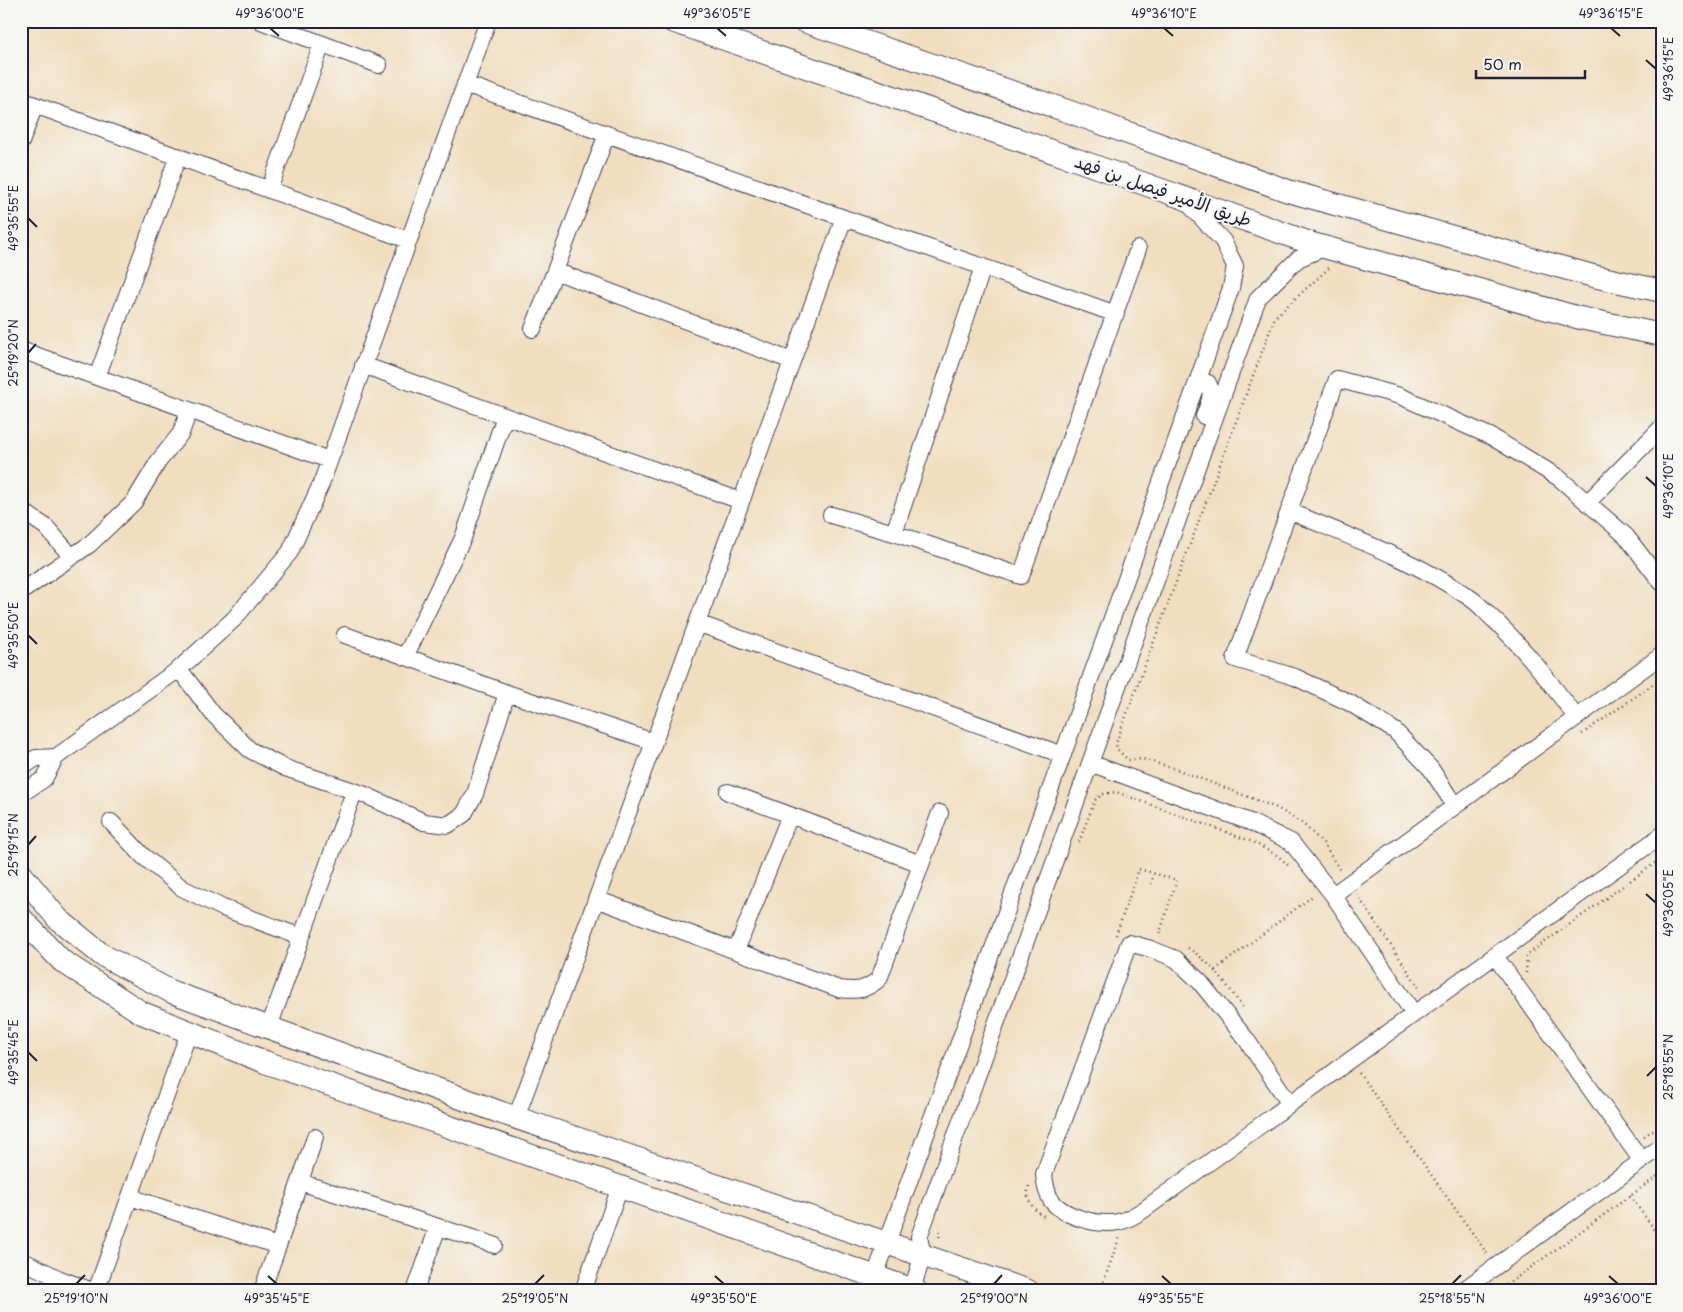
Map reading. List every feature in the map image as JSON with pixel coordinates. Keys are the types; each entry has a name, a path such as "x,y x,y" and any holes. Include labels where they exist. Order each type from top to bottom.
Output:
{"main road":[{"name":"طريق الأمير فيصل بن فهد","path":"672,21 1326,248 1580,318 1662,335"},
{"path":"804,21 1073,113 1288,191 1593,276 1662,291"},
{"path":"21,874 58,919 102,955 172,992 516,1118 1028,1291"},
{"path":"21,918 62,961 142,1013 265,1062 914,1290"}],"street":[{"path":"260,21 379,65"},
{"path":"21,794 44,779 56,757 179,669 234,619 290,552 321,484 488,21"},
{"path":"269,190 322,44"},
{"path":"465,84 1116,314"},
{"path":"21,142 28,102 408,240"},
{"path":"533,329 607,134"},
{"path":"97,377 178,156"},
{"path":"874,1276 1231,288 1235,266 1223,241 1183,198"},
{"path":"516,1118 844,218"},
{"path":"914,1290 923,1255 919,1237 1258,298 1298,259 1326,248"},
{"path":"831,515 894,533 1022,576 1138,249"},
{"path":"894,533 983,267"},
{"path":"555,271 792,360"},
{"path":"21,350 329,460"},
{"path":"363,366 741,501"},
{"path":"1455,806 1431,769 1394,731 1350,703 1294,677 1235,659 1337,379 1400,396 1492,437 1560,478 1626,536 1662,583"},
{"path":"1194,477 1194,448 1211,396 1208,383 1198,382"},
{"path":"21,592 90,544 134,502 158,462 181,433 190,410"},
{"path":"406,657 463,538 505,416"},
{"path":"1587,503 1662,427"},
{"path":"21,510 46,527 72,556"},
{"path":"1289,512 1363,542 1432,574 1472,599 1508,631 1544,674 1576,717"},
{"path":"697,622 1063,755"},
{"path":"346,635 507,693 654,742"},
{"path":"1330,891 1349,884 1662,655"},
{"path":"179,669 213,714 250,750 285,768 354,792 424,822 448,824 464,814 475,794 507,693"},
{"path":"21,768 36,758 56,757"},
{"path":"1090,763 1250,822 1291,842 1330,891 1414,1014"},
{"path":"269,1027 354,792"},
{"path":"728,792 921,864"},
{"path":"596,899 839,989 858,991 868,988 879,979 940,813"},
{"path":"736,951 790,815"},
{"path":"111,822 143,856 182,888 224,908 301,937"},
{"path":"1290,1104 1246,1039 1200,982 1176,959 1151,948 1129,943 1044,1174 1046,1190 1052,1201 1063,1211 1095,1223 1118,1222 1142,1211 1290,1104 1430,1002 1662,835"},
{"path":"1495,956 1642,1161"},
{"path":"96,1291 189,1032"},
{"path":"262,1291 316,1137"},
{"path":"1462,1291 1662,1146"},
{"path":"300,1182 494,1245"},
{"path":"582,1291 620,1187"},
{"path":"130,1197 278,1246"},
{"path":"415,1291 438,1226"},
{"path":"21,1260 60,1279 92,1291"}],"path":[{"path":"1116,743 1117,749 1128,760 1143,759 1176,769 1277,808 1302,823 1323,843 1430,1002"},
{"path":"1531,980 1526,972 1527,955 1662,858"},
{"path":"1151,884 1154,874"},
{"path":"1200,982 1330,891"},
{"path":"1359,1073 1488,1254"},
{"path":"1644,1136 1662,1124"},
{"path":"1498,1291 1662,1173"},
{"path":"1630,1196 1662,1240"},
{"path":"1100,1291 1120,1236"}]}
